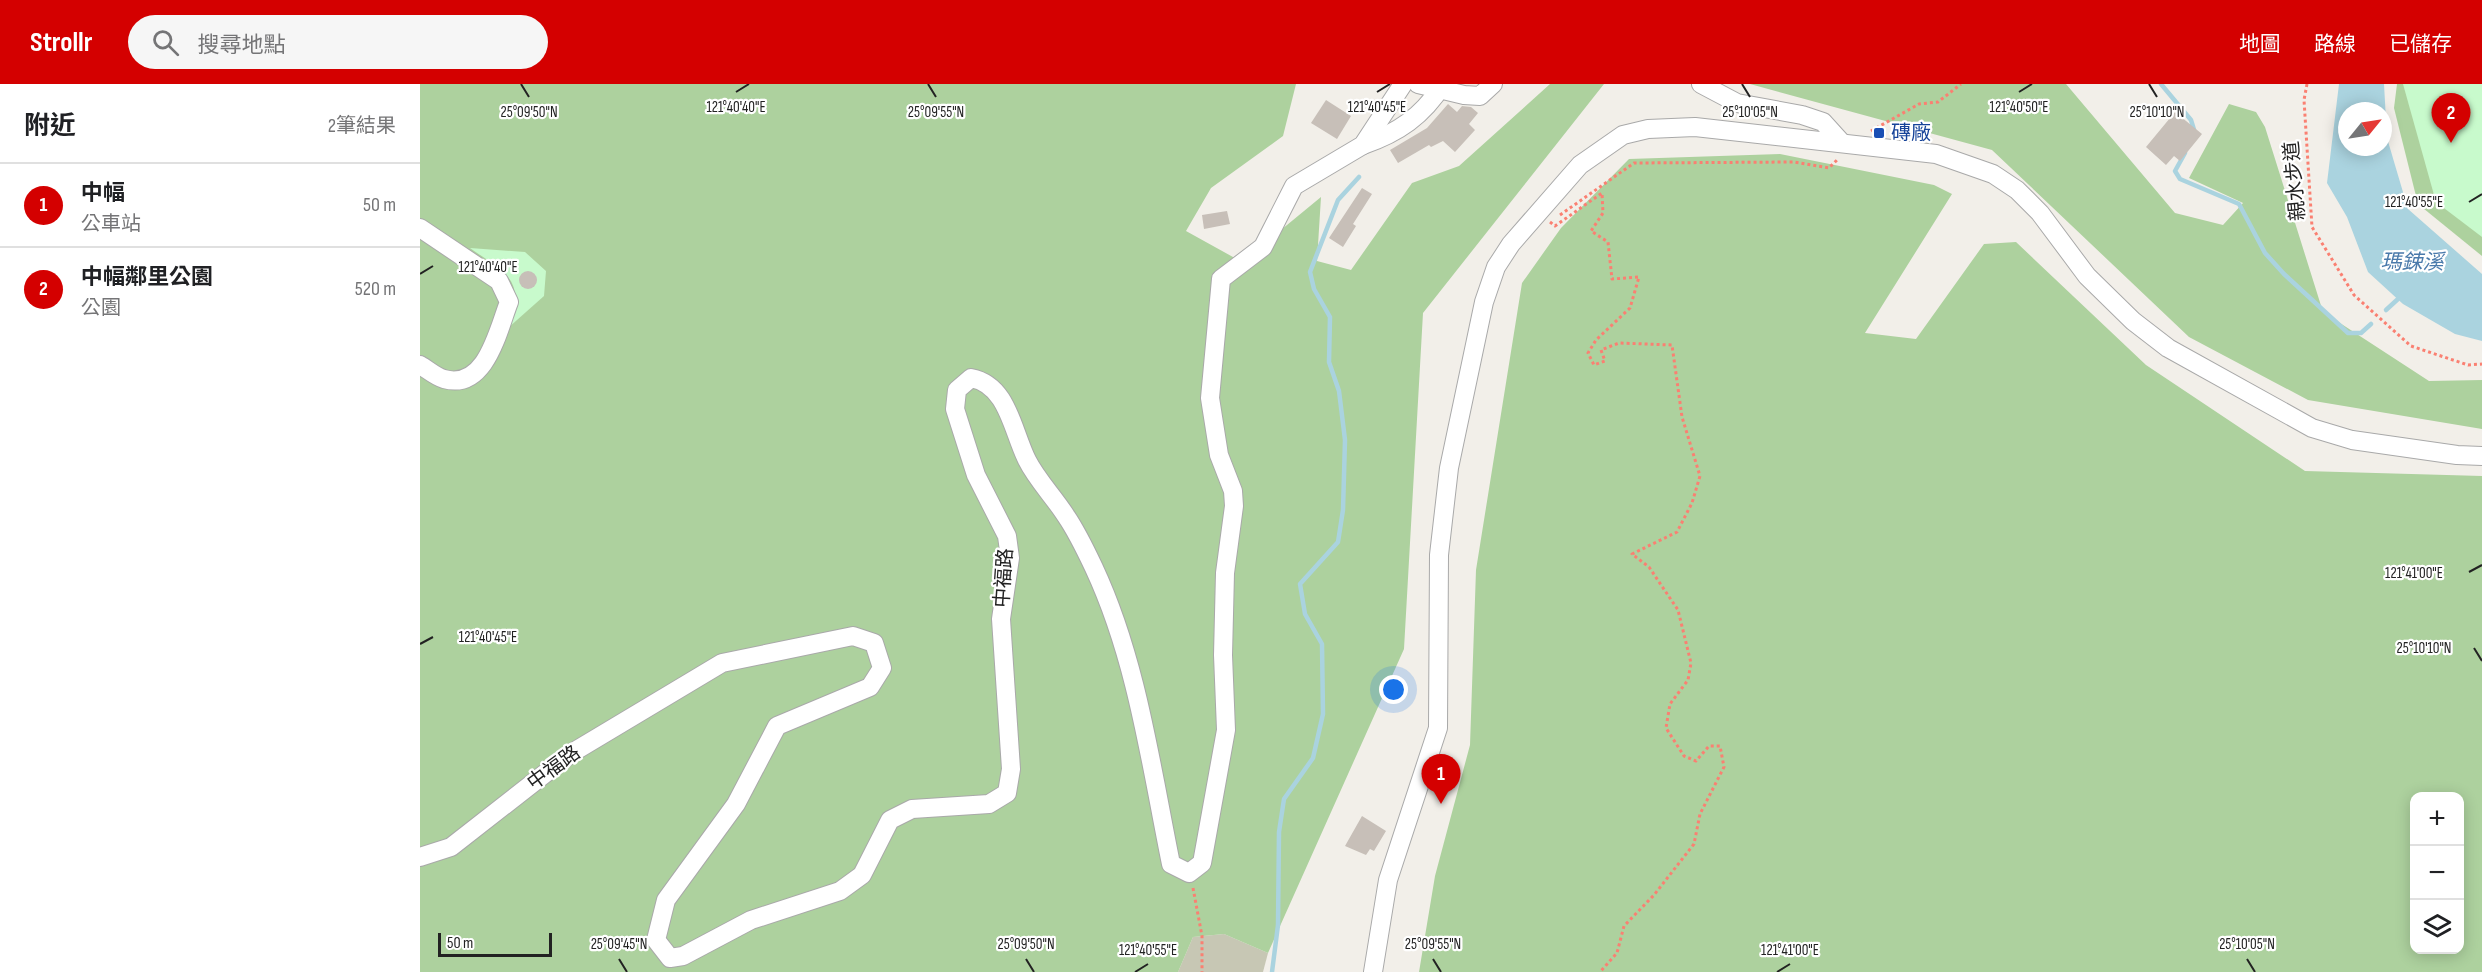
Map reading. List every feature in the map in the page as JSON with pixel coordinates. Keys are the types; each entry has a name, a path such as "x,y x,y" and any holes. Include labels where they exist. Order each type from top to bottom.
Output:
{"street":[{"path":"1363,146 1403,84"},
{"path":"1418,84 1441,86 1464,95 1480,96 1493,84"},
{"path":"1701,84 1737,103 1802,115 1823,122 1847,143"},
{"path":"1189,873 1202,863 1226,730 1223,655 1226,573 1234,506 1233,491 1219,455 1210,398 1221,279 1263,247 1294,186 1363,146 1392,135 1434,101 1441,86"},
{"path":"1373,972 1388,880 1438,728 1439,555 1449,468 1484,302 1496,267 1518,236 1580,165 1623,135 1648,129 1695,127 1847,143 1936,154 1993,174 2017,190 2040,213 2087,276 2133,321 2168,348 2313,428 2352,440 2457,455 2482,456"},
{"path":"420,228 500,280 509,302 484,367 464,380 444,379 420,365"},
{"name":"中福路","path":"420,857 451,847 570,754 722,663 852,636 874,643 882,668 870,687 777,726 736,804 666,900 656,940 670,958 683,956 751,920 840,891 862,875 890,820 912,809 989,804 1007,793 1011,769 1001,619 1010,558 1007,536 976,475 956,409 957,390 971,378 986,381 999,394 1028,462 1068,518 1095,569 1119,632 1171,864 1189,873"}],"path":[{"path":"1600,972 1617,953 1624,926 1654,895 1694,844 1700,814 1724,767 1720,746 1708,746 1696,761 1684,756 1666,728 1670,704 1688,680 1691,663 1678,610 1649,567 1632,554 1677,532 1692,503 1700,476 1682,417 1672,345 1619,343 1601,350 1605,361 1594,365 1588,353 1596,340 1630,308 1639,277 1612,279 1608,243 1591,231 1603,213 1602,193 1555,225 1550,222 1634,163 1794,162 1829,168 1847,143 1919,104 1938,102 1961,84"},
{"name":"親水步道","path":"2307,84 2304,100 2312,227 2354,295 2411,346 2468,365 2482,364"},
{"path":"1189,873 1202,936 1202,972"}],"shaded area":[{"path":"1224,934 1268,953 1263,972 1178,972 1193,937"}],"green space":[{"path":"420,84 1296,84 1283,136 1211,188 1186,231 1242,262 1321,197 1317,261 1351,270 1412,183 1459,166 1550,84 1604,84 1423,313 1404,649 1268,953 1224,934 1193,937 1178,972 420,972"},
{"path":"1750,84 2066,84 2175,213 2223,225 2243,203 2189,178 2229,104 2256,112 2265,127 2323,312 2429,381 2482,380 2482,429 2308,400 2189,337 1992,150"},
{"path":"2397,84 2445,84 2482,128 2482,256 2418,204 2394,108"},
{"path":"2403,84 2482,84 2482,237 2436,202"},
{"path":"1780,154 1934,185 1952,194 1865,333 1916,339 1984,244 2016,242 2146,365 2305,471 2482,476 2482,972 1419,972 1435,876 1470,745 1476,570 1522,283 1561,228 1629,159"},
{"path":"470,248 525,252 546,271 544,296 508,328 515,299 514,288 503,272"}],"water":[{"name":"瑪鋉溪","path":"2339,84 2384,84 2385,102 2338,102 2338,156 2392,155 2408,209 2482,274 2482,341 2455,334 2403,304 2368,272 2347,217 2327,183"}],"building":[{"path":"1326,100 1351,116 1337,139 1311,123"},
{"path":"1448,104 1457,112 1462,106 1471,107 1478,113 1469,124 1475,130 1455,152 1443,141 1431,147 1429,145 1398,163 1390,150 1427,128"},
{"path":"2175,112 2202,134 2180,161 2174,156 2166,165 2146,147"},
{"path":"1362,188 1372,194 1353,224 1356,226 1343,247 1329,238"},
{"path":"1227,211 1230,224 1204,229 1202,215"},
{"path":"528,271 534,274 537,280 534,286 528,289 522,286 519,280 522,274"},
{"path":"1362,816 1386,831 1374,851 1370,849 1366,855 1345,846"}],"waterway":[{"path":"2161,84 2191,120 2195,133"},
{"path":"2185,153 2175,171 2180,179 2239,204 2265,253 2284,274 2348,333 2361,333 2371,324"},
{"path":"1272,972 1278,925 1279,832 1284,799 1313,758 1323,714 1322,644 1305,614 1300,584 1338,542 1343,510 1345,440 1339,391 1329,362 1330,317 1314,289 1310,272 1338,200 1359,177"},
{"path":"2386,310 2398,299"}],"place":[{"name":"磚廠","path":"1879,133"},
{"name":"中幅鄰里公園","path":"2451,143"},
{"name":"中幅","path":"1441,804"}]}
